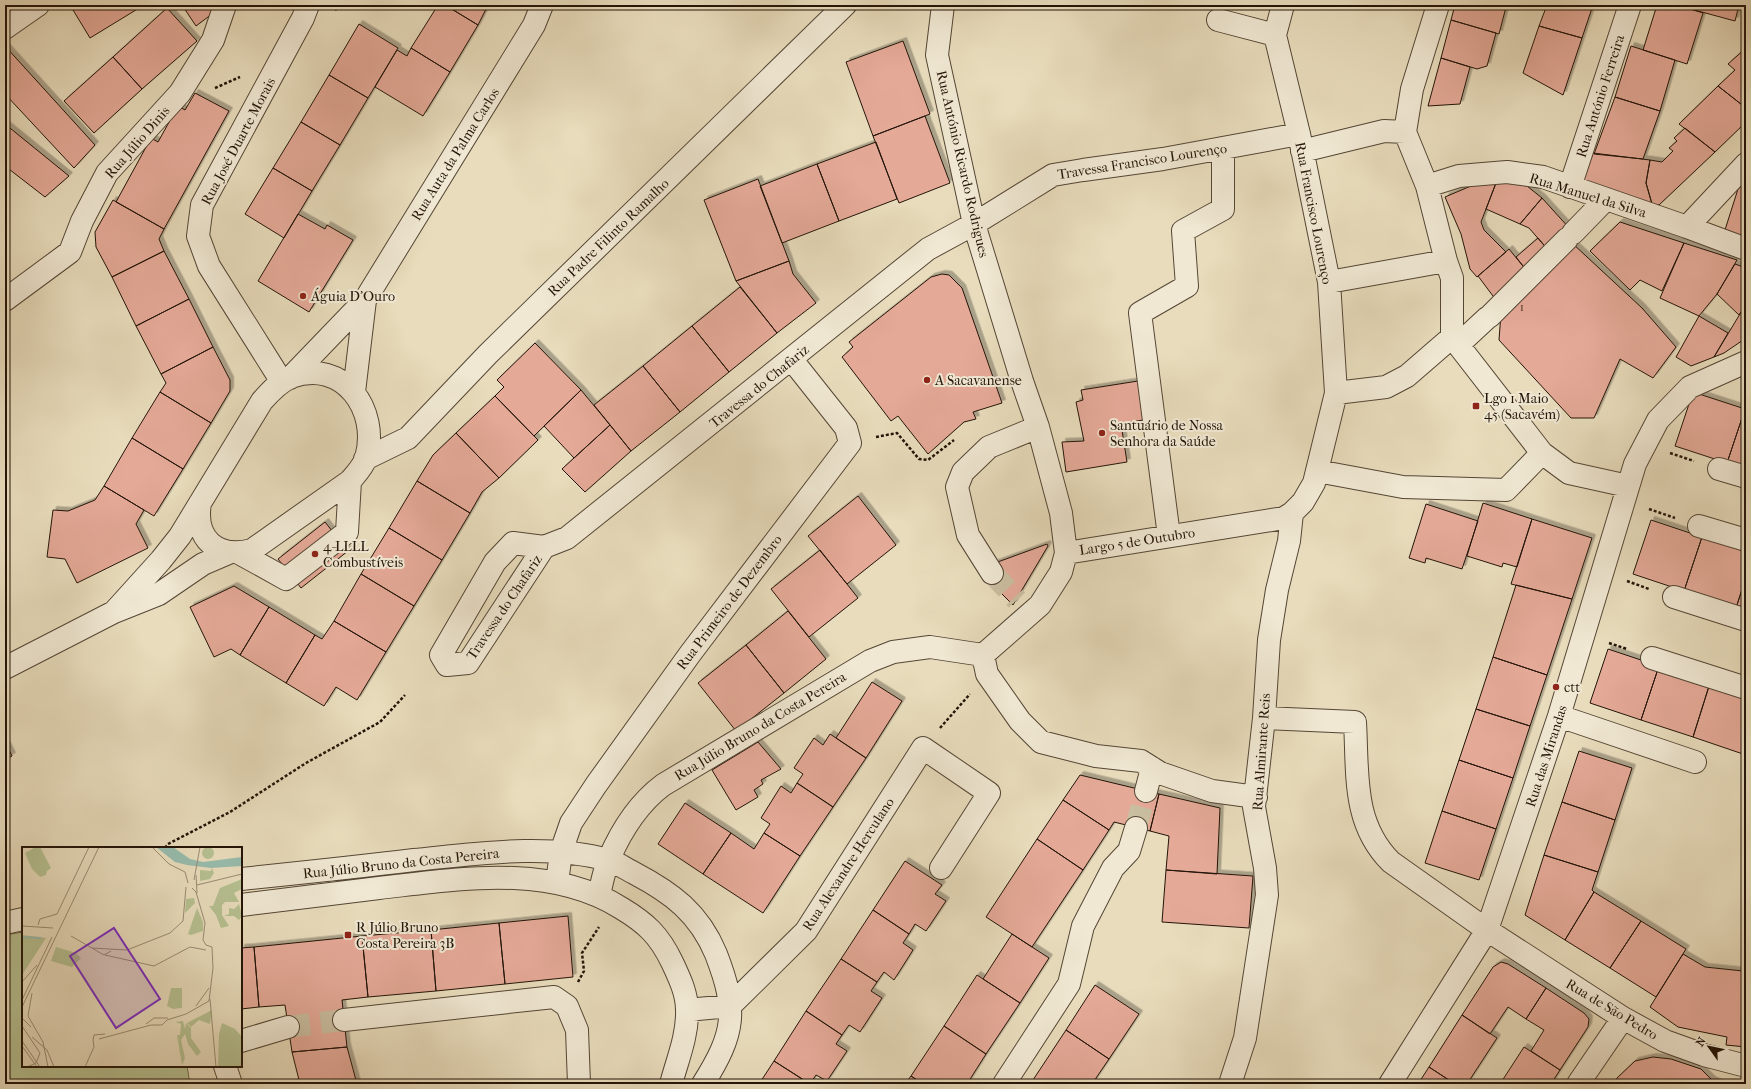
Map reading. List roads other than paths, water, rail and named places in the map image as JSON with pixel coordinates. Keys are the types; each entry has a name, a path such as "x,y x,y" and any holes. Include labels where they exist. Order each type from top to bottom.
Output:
{"street":[{"path":"5,28 38,5"},
{"name":"Rua Júlio Dinis","path":"5,300 70,252 82,221 107,173 180,93 213,40 225,5"},
{"name":"Rua José Duarte Morais","path":"286,380 209,266 198,236 202,206 308,5"},
{"name":"Rua Auta da Palma Carlos","path":"114,612 161,560 180,536 262,401 286,380 365,300 534,25 542,5"},
{"name":"Rua Padre Filinto Ramalho","path":"365,459 408,438 488,354 845,5"},
{"name":"Rua António Ricardo Rodrigues","path":"943,5 937,55 974,224 1020,374 1038,427 1061,513 1066,553"},
{"path":"1218,20 1275,35 1282,5"},
{"path":"1438,5 1412,89 1405,132 1427,186 1446,261 1452,278 1455,341 1542,453 1569,473 1626,494"},
{"name":"Rua António Ferreira","path":"1570,187 1630,5"},
{"name":"Rua Francisco Lourenço","path":"1275,35 1330,282 1336,394 1314,483 1303,502 1292,513"},
{"name":"Travessa Francisco Lourenço","path":"974,224 1052,175 1163,159 1223,148 1300,143 1384,131 1405,132"},
{"path":"1169,536 1140,313 1187,286 1183,230 1223,209 1223,148"},
{"path":"1688,227 1746,164"},
{"name":"Rua Manuel da Silva","path":"1427,186 1459,176 1507,172 1542,177 1688,227 1746,249"},
{"path":"1336,394 1386,388 1407,376 1488,317 1606,199"},
{"name":"Travessa do Chafariz","path":"544,547 468,663 447,666 441,655 495,562 513,543 544,547 567,538 792,360 928,249 974,224"},
{"path":"1330,282 1446,261"},
{"name":"Rua Auta da Palma Carlos","path":"354,392 365,300"},
{"name":"Rua Primeiro de Dezembro","path":"557,883 561,852 571,823 596,785 690,654 814,488 850,443 846,428 792,360"},
{"name":"Rua das Mirandas","path":"1390,1084 1488,930 1559,716 1635,464 1658,420 1690,387 1746,362"},
{"path":"5,668 114,612 159,594 203,564 236,553 252,550 350,481 365,459 370,438 367,416 354,392 343,382 330,376 307,374 286,380"},
{"path":"992,573 968,534 958,487 964,472 989,447 1038,427"},
{"path":"1317,471 1403,487 1506,490 1542,453"},
{"path":"1719,468 1746,477"},
{"path":"200,503 198,524 202,534 221,549 236,553 286,579 347,532 350,481"},
{"name":"Largo 5 de Outubro","path":"985,665 1024,606 1040,605 1061,572 1066,553 1284,518 1292,513"},
{"name":"Rua Almirante Reis","path":"1230,1084 1245,1038 1267,895 1265,868 1254,807 1264,718 1269,640 1277,590 1289,542 1292,513"},
{"path":"1699,526 1746,540"},
{"path":"1674,597 1746,620"},
{"name":"Rua Júlio Bruno da Costa Pereira","path":"599,895 608,860 648,796 663,785 870,661 893,652 930,647 985,665"},
{"path":"1652,658 1746,688"},
{"path":"985,665 1020,721 1041,742 1096,756 1141,761 1160,773 1212,792 1256,797"},
{"path":"1559,716 1695,762"},
{"name":"Rua de São Pedro","path":"1264,718 1355,722 1361,812 1368,832 1378,850 1391,862 1488,930 1623,1018 1665,1040 1704,1055 1746,1066"},
{"name":"Rua Alexandre Herculano","path":"730,1006 806,931 923,748 989,793 941,868"},
{"path":"1146,790 1152,768"},
{"path":"1004,1084 1069,984 1083,926 1113,868 1129,851 1136,828"},
{"name":"Rua Júlio Bruno da Costa Pereira","path":"242,879 465,855 510,852 561,852 608,860 650,882 690,911 712,945 723,975 730,1006"},
{"name":"Rua Júlio Bruno da Costa Pereira","path":"242,905 460,879 506,878 557,883 599,895 646,923 663,943 683,984 687,1010"},
{"path":"5,923 22,919"},
{"path":"344,1020 554,996 567,1006 578,1030 579,1084"},
{"path":"671,1084 685,1033 687,1010 730,1006 728,1035 720,1057 703,1084"},
{"path":"1578,1084 1623,1018"},
{"path":"242,1041 288,1027"},
{"path":"225,1067 232,1084"}],"tunnel":[{"path":"992,573 1017,600"},
{"path":"1136,828 1146,791"},
{"path":"288,1027 344,1020"}],"place":[{"name":"Águia D'Ouro","path":"303,296"},
{"name":"A Sacavanense","path":"927,380"},
{"name":"Lgo 1 Maio 45 (Sacavém)","path":"1476,406"},
{"name":"Santuário de Nossa Senhora da Saúde","path":"1102,433"},
{"name":"4-LLLL Combustíveis","path":"315,554"},
{"name":"ctt","path":"1556,687"},
{"name":"R Júlio Bruno Costa Pereira 3B","path":"348,935"}]}
